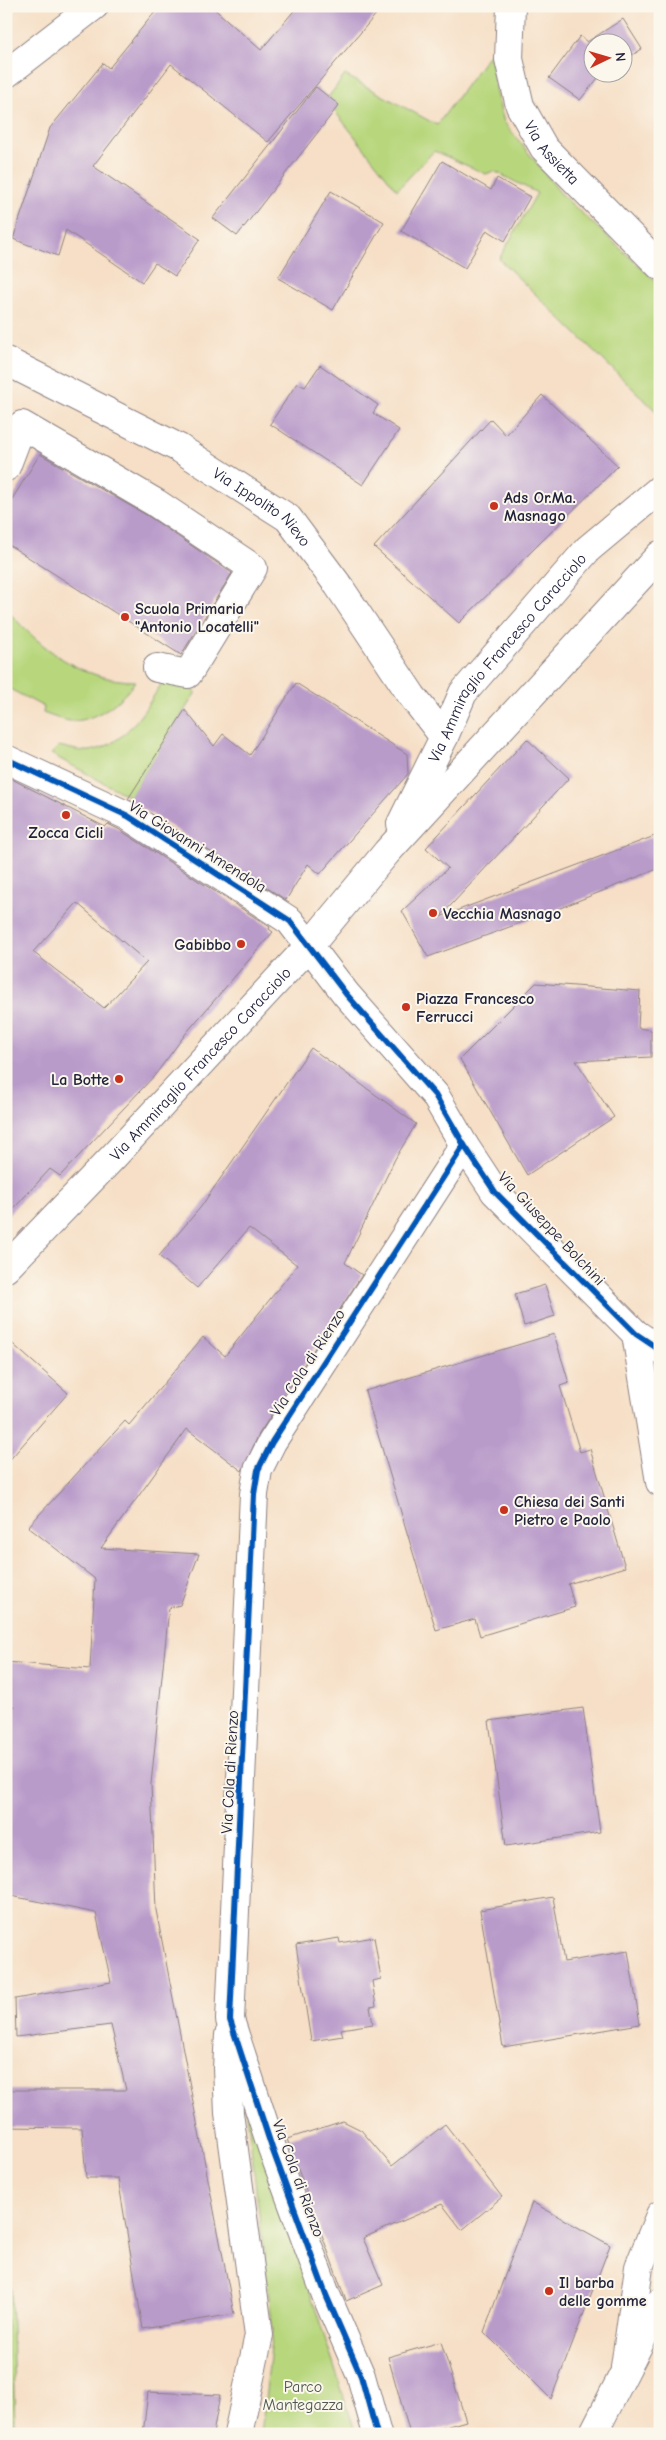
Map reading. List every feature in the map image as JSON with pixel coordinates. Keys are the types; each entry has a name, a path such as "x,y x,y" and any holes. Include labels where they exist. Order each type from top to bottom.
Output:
{"street":[{"path":"6,74 94,6"},
{"name":"Via Assietta","path":"511,6 510,59 520,106 544,148 660,266"},
{"name":"Via Ippolito Nievo","path":"6,361 179,448 288,518 338,586 412,696 444,737"},
{"path":"6,467 22,424 156,503 253,568 188,674 157,668"},
{"name":"Via Ammiraglio Francesco Caracciolo","path":"388,852 444,737 463,693 588,549 660,489"},
{"name":"Via Ammiraglio Francesco Caracciolo","path":"6,1268 113,1157 310,945 388,852 660,555"},
{"name":"Via Giovanni Amendola","path":"6,759 128,816 290,921 310,945"},
{"name":"Via Giuseppe Bolchini","path":"310,945 346,994 435,1095 464,1146 495,1192 636,1334 660,1350"},
{"name":"Via Cola di Rienzo","path":"378,2434 361,2376 326,2294 272,2148 230,2020 254,1494 258,1470 272,1442 464,1146"},
{"path":"636,1334 660,1482"},
{"path":"230,2020 227,2068 229,2112 259,2336 238,2434"},
{"path":"625,2367 639,2267 660,2215"},
{"path":"593,2434 625,2367 660,2302"},
{"path":"625,2367 660,2334"}],"green space":[{"path":"490,53 496,93 504,122 562,195 660,285 660,415 499,259 537,193 494,171 486,174 434,151 397,190 326,100 345,75 437,125"},
{"path":"6,609 33,637 63,660 97,675 115,680 135,681 130,689 115,703 89,718 70,721 43,713 44,707 6,687"},
{"path":"167,675 196,692 130,797 51,754 59,746 90,751 115,741 136,722"},
{"name":"Parco Mantegazza","path":"244,2088 356,2434 261,2434 273,2331"},
{"path":"6,2187 8,2187 15,2427 26,2434 6,2434"}],"building":[{"path":"160,6 211,6 261,50 298,6 383,6 268,142 171,64 93,166 200,239 175,276 155,263 142,282 66,230 58,256 13,239 50,128 103,63 109,68"},
{"path":"623,19 631,32 603,32"},
{"path":"580,36 584,39 584,82 595,82 580,100 549,78"},
{"path":"634,36 642,49 634,54"},
{"path":"316,87 339,105 237,236 213,218"},
{"path":"442,161 491,190 497,178 530,197 505,241 487,230 465,268 401,231"},
{"path":"331,191 384,222 333,310 278,278"},
{"path":"320,365 378,405 373,413 399,430 363,485 270,424 297,383 305,387"},
{"name":"Ads Or.Ma. Masnago","path":"542,395 618,466 459,623 374,547 491,419 506,435"},
{"path":"40,454 148,516 232,573 181,655 6,543 6,509"},
{"path":"296,683 407,754 408,774 320,874 308,864 286,900 128,799 185,710 214,746 223,734 250,755"},
{"path":"527,739 569,778 440,917 660,834 660,868 550,912 428,957 402,911 448,868 426,848"},
{"path":"6,776 105,827 108,824 120,830 270,927 269,929 273,932 187,1032 155,1075 60,1176 50,1169 6,1217","holes":["77,903 147,962 104,1008 33,952"]},
{"path":"536,983 640,991 638,1028 651,1030 651,1057 576,1061 614,1117 527,1175 460,1059"},
{"path":"311,1048 416,1124 395,1159 345,1263 362,1275 259,1434 242,1471 187,1429 101,1548 199,1554 180,1605 169,1608 151,1784 156,1910 234,2314 143,2329 118,2178 86,2178 82,2128 6,2127 7,2090 126,2090 111,2025 16,2037 15,1999 111,1982 96,1913 6,1895 6,1738 14,1706 6,1705 6,1662 90,1669 95,1579 28,1527 125,1421 129,1425 203,1337 225,1356 297,1265 249,1228 197,1288 159,1256 200,1208"},
{"path":"545,1285 555,1316 524,1326 515,1294"},
{"name":"Chiesa dei Santi Pietro e Paolo","path":"554,1334 569,1383 560,1386 580,1452 590,1449 625,1567 568,1584 575,1607 480,1636 475,1619 436,1630 365,1391"},
{"path":"6,1338 68,1393 6,1464"},
{"path":"583,1708 600,1832 506,1846 489,1721"},
{"path":"553,1897 564,1962 628,1951 640,2024 503,2047 480,1910"},
{"path":"374,1937 381,1979 372,1981 376,2006 370,2007 373,2024 341,2029 343,2036 311,2041 296,1945 339,1938 340,1943"},
{"path":"343,2121 361,2130 392,2166 445,2124 502,2197 462,2230 442,2204 363,2238 383,2285 346,2301 287,2139"},
{"path":"532,2202 610,2245 551,2399 484,2332"},
{"path":"441,2342 466,2421 421,2434 410,2434 388,2357"},
{"path":"148,2392 220,2395 213,2434 143,2434"}],"cycle path":[{"path":"6,759 128,816 290,921 346,994 435,1095 464,1145 495,1192 636,1334 660,1350"},
{"path":"377,2434 361,2376 326,2295 272,2148 230,2020 254,1494 258,1470 272,1442 464,1145"}],"place":[{"name":"Ads Or.Ma. Masnago","path":"494,506"},
{"name":"Scuola Primaria \"Antonio Locatelli\"","path":"125,617"},
{"name":"Zocca Cicli","path":"66,815"},
{"name":"Vecchia Masnago","path":"433,913"},
{"name":"Gabibbo","path":"241,944"},
{"name":"Piazza Francesco Ferrucci","path":"406,1007"},
{"name":"La Botte","path":"119,1079"},
{"name":"Chiesa dei Santi Pietro e Paolo","path":"504,1510"},
{"name":"Il barba delle gomme","path":"549,2291"}]}
